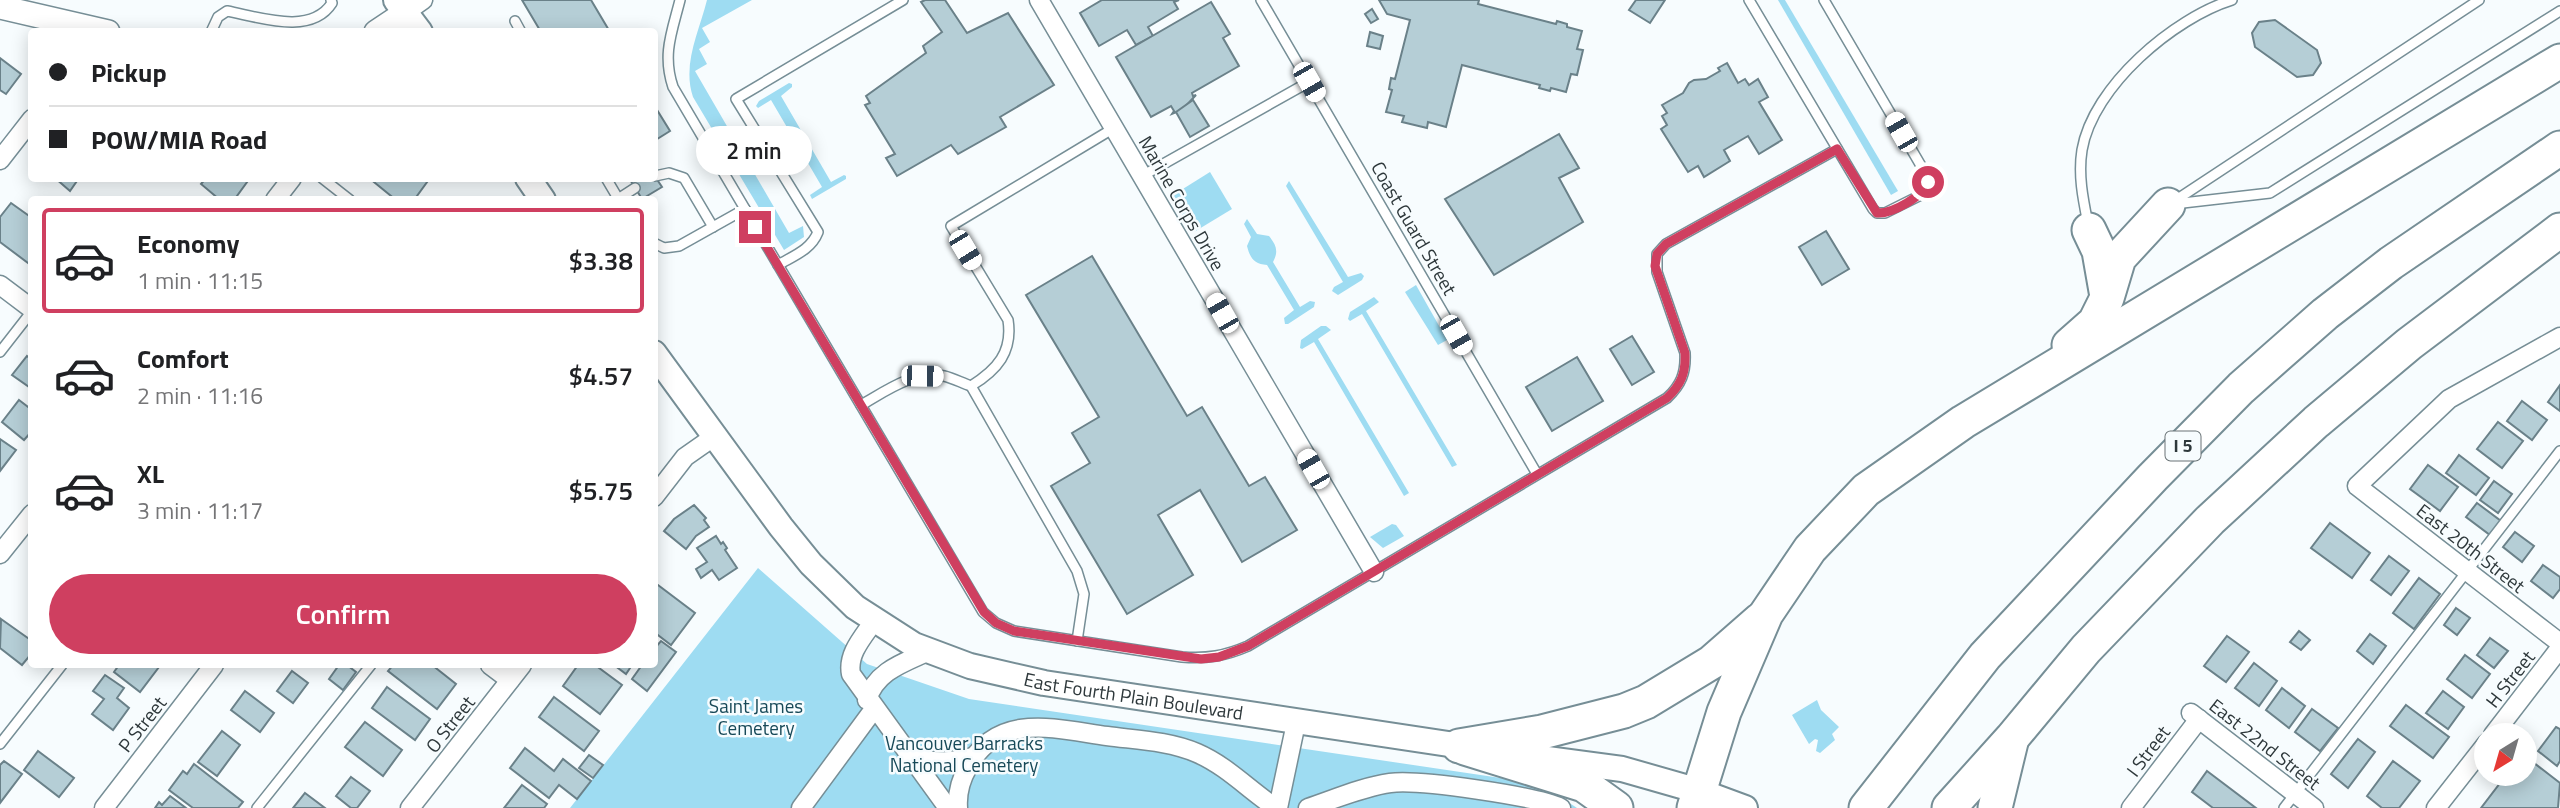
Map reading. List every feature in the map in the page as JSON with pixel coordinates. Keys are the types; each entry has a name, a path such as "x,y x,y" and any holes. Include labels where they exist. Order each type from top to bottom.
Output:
{"highway":[{"path":"1696,799 1724,712 1766,614 1810,549 1866,490 1963,422 2560,61"},
{"name":"I 5","path":"1866,808 1985,656 2152,477 2241,388 2325,314 2391,263 2560,148"},
{"path":"2028,382 2095,322 2107,298 2119,258 2168,205"},
{"path":"2089,230 2099,251 2107,298"},
{"path":"1949,808 2086,649 2210,520 2326,413 2409,344 2560,230"},
{"path":"2505,273 2560,254"},
{"path":"1459,746 1542,732 1624,711 1646,702 1712,662 1766,614"},
{"path":"1995,808 2012,738"},
{"path":"1459,746 1584,785 1616,808"}],"main road":[{"name":"East Fourth Plain Boulevard","path":"658,358 811,564 847,600 874,621 929,651 977,668 1037,682 1296,723 1622,769 1696,799 1745,808"}],"street":[{"name":"Marine Corps Drive","path":"1039,0 1374,572"},
{"path":"0,8 90,28"},
{"path":"383,28 411,11"},
{"path":"0,160 28,124"},
{"path":"278,196 289,182"},
{"path":"0,285 28,307"},
{"name":"East 20th Street","path":"2560,337 2449,399 2357,486 2560,646"},
{"path":"658,491 685,457 715,436"},
{"path":"0,554 28,519"},
{"path":"874,621 857,645 850,668 851,674 948,808"},
{"name":"H Street","path":"2502,723 2560,646"},
{"path":"801,808 871,704 872,686 885,672 929,651"},
{"name":"P Street","path":"104,808 212,668"},
{"path":"494,668 510,680"},
{"name":"O Street","path":"410,808 520,668"},
{"name":"East 22nd Street","path":"2195,716 2290,801 2314,808"},
{"name":"I Street","path":"2131,808 2195,716"},
{"path":"958,808 962,777 974,757 991,740 1012,730 1035,726 1164,743 1196,753 1226,769 1277,808 1296,723"},
{"path":"909,756 930,762 952,763 974,757"},
{"path":"2436,808 2474,760"},
{"path":"1308,808 1370,788 1391,783 1414,782 1535,800 1561,808"}],"lane":[{"path":"213,28 218,17 227,11 282,22 311,20 326,14 331,0"},
{"path":"680,0 666,54 667,70 673,87 984,612 996,623 1014,631 1182,657 1219,657 1248,646 1667,398 1683,378 1686,366 1685,353 1655,266 1661,248 1837,149"},
{"path":"778,265 814,242 818,232 736,99 904,0"},
{"name":"Coast Guard Street","path":"1261,0 1537,474"},
{"path":"1749,0 1877,213 1885,213 1919,196 1926,187 1927,176 1824,0"},
{"path":"2089,230 2080,183 2082,147 2091,124 2113,88 2131,65 2168,33 2193,16 2232,0"},
{"path":"2168,205 2479,0"},
{"path":"2168,205 2270,193 2560,10"},
{"path":"515,21 519,28"},
{"path":"1142,176 1309,82"},
{"path":"971,386 999,364 1010,334 1007,320 951,226 1114,128"},
{"path":"658,175 669,173 684,178 713,227"},
{"path":"327,182 345,196"},
{"path":"623,196 635,188"},
{"path":"658,245 664,248 679,246 745,209"},
{"path":"0,352 28,315"},
{"path":"860,405 899,384 922,376 943,376 971,386 1077,572 1084,594 1077,641"},
{"path":"2290,801 2560,451"},
{"path":"0,744 60,668"},
{"path":"257,808 368,668"}],"green space":[{"path":"707,0 752,0 702,28 710,42 699,49 707,64 695,71 789,233 803,226 804,237 784,250 693,97 690,60"},
{"path":"1778,0 1785,0 1898,191 1891,195"},
{"path":"789,83 792,87 781,96 831,182 846,176 846,179 812,199 810,195 822,187 771,100 758,108 756,106 759,101"},
{"path":"1210,172 1232,209 1194,232 1170,197"},
{"path":"1289,181 1348,277 1361,273 1364,276 1338,295 1332,291 1343,282 1286,186"},
{"path":"1247,219 1257,234 1269,236 1273,242 1276,251 1273,262 1300,307 1310,301 1315,302 1314,307 1288,324 1285,324 1284,318 1294,310 1267,265 1253,260 1247,246 1251,237 1244,224"},
{"path":"1416,285 1447,340 1438,345 1405,292"},
{"path":"1374,297 1379,302 1366,311 1457,465 1452,467 1362,314 1350,321 1348,319 1350,312"},
{"path":"1321,326 1331,330 1318,339 1409,493 1404,496 1314,342 1300,348 1301,340"},
{"path":"1392,524 1396,525 1404,536 1383,548 1370,537"},
{"path":"758,568 867,664 969,699 1541,784 1577,808 570,808"},
{"path":"1817,700 1821,710 1839,727 1832,734 1835,740 1820,753 1816,751 1818,740 1815,739 1809,744 1792,715"}],"building":[{"path":"522,0 591,0 608,28 539,28"},
{"path":"945,0 967,33 1008,13 1054,85 1000,117 1006,127 958,154 951,145 897,176 886,158 895,154 865,105 870,103 866,96 926,53 923,46 942,32 921,2"},
{"path":"1102,0 1179,0 1174,2 1178,9 1148,27 1153,36 1136,45 1127,30 1099,46 1080,13"},
{"path":"1379,0 1479,0 1478,4 1556,24 1557,21 1567,24 1567,27 1582,31 1577,49 1583,50 1577,75 1571,74 1566,92 1551,88 1550,91 1539,88 1540,85 1462,65 1446,127 1428,122 1427,128 1402,122 1404,116 1386,112 1392,90 1389,89 1391,78 1395,79 1410,20 1387,14"},
{"path":"1636,0 1665,0 1650,23 1629,10"},
{"path":"1211,2 1230,34 1223,38 1239,66 1192,93 1193,96 1196,95 1182,110 1172,114 1174,111 1171,106 1151,117 1116,57"},
{"path":"1372,9 1378,19 1371,23 1365,14"},
{"path":"2275,20 2317,50 2321,63 2313,75 2297,77 2255,47 2252,33 2259,22"},
{"path":"1370,32 1383,36 1380,49 1367,46"},
{"path":"0,58 21,74 6,94 0,90"},
{"path":"1727,63 1738,83 1745,79 1749,85 1758,79 1768,97 1759,102 1782,140 1759,154 1748,136 1724,150 1730,161 1704,177 1698,166 1688,172 1661,129 1667,125 1662,116 1667,113 1662,105 1683,93 1689,83 1706,79 1720,71 1718,68"},
{"path":"1193,100 1209,126 1190,137 1176,112"},
{"path":"658,112 670,131 658,138"},
{"path":"1559,134 1579,168 1559,178 1583,222 1494,275 1445,199"},
{"path":"658,181 662,187 647,196 640,196 631,182"},
{"path":"60,182 76,182 70,191"},
{"path":"247,182 237,196 215,196 201,184"},
{"path":"374,182 427,182 417,196 391,196"},
{"path":"11,203 28,215 28,263 0,242 0,217"},
{"path":"1826,231 1849,269 1822,285 1799,247"},
{"path":"1092,256 1187,416 1202,407 1249,486 1265,477 1297,530 1242,562 1200,490 1158,515 1193,575 1127,614 1051,486 1090,463 1072,433 1099,417 1026,295"},
{"path":"1632,336 1654,372 1632,385 1610,349"},
{"path":"27,356 28,357 28,386 12,375"},
{"path":"1577,357 1603,401 1552,431 1526,387"},
{"path":"2560,385 2560,411 2548,402"},
{"path":"19,400 28,407 28,436 24,440 2,422"},
{"path":"2522,401 2547,420 2532,440 2507,421"},
{"path":"2498,422 2523,441 2502,468 2477,449"},
{"path":"0,439 16,450 0,471"},
{"path":"2459,455 2489,478 2476,495 2446,473"},
{"path":"2428,465 2458,487 2440,511 2410,489"},
{"path":"2494,481 2512,494 2498,513 2480,500"},
{"path":"2477,503 2501,521 2490,535 2466,517"},
{"path":"694,505 706,518 704,520 709,527 696,536 686,549 664,531 674,519"},
{"path":"2330,523 2370,553 2352,578 2311,548"},
{"path":"2515,532 2534,546 2522,562 2503,547"},
{"path":"716,536 727,548 725,550 737,568 719,580 712,570 701,578 696,569 707,562 697,548"},
{"path":"2389,556 2409,571 2391,595 2371,580"},
{"path":"2543,565 2560,577 2560,589 2553,598 2531,581"},
{"path":"2419,578 2440,594 2414,629 2393,613"},
{"path":"658,585 695,613 671,645 658,635"},
{"path":"2456,608 2470,618 2457,635 2444,625"},
{"path":"1,619 28,638 28,658 22,665 0,648"},
{"path":"2299,631 2310,640 2301,650 2290,642"},
{"path":"2370,634 2386,646 2373,664 2357,651"},
{"path":"2227,636 2249,652 2226,682 2204,666"},
{"path":"2490,638 2508,651 2494,668 2477,655"},
{"path":"661,641 676,652 647,691 632,679 640,668 658,668 658,644"},
{"path":"2465,655 2490,674 2472,698 2447,679"},
{"path":"2254,663 2277,681 2259,706 2235,688"},
{"path":"117,668 158,668 140,692 114,672"},
{"path":"337,668 351,668 356,672 343,690 329,679"},
{"path":"390,668 436,668 456,684 437,709 388,671"},
{"path":"576,668 599,668 622,685 600,714 563,686"},
{"path":"618,668 630,668 626,674"},
{"path":"292,671 308,683 293,703 277,691"},
{"path":"105,675 124,688 117,698 129,708 113,730 92,714 104,699 93,691"},
{"path":"387,687 430,719 415,740 372,708"},
{"path":"2282,688 2305,706 2289,728 2266,710"},
{"path":"245,691 274,713 260,732 231,710"},
{"path":"2443,691 2464,707 2448,729 2426,713"},
{"path":"554,697 599,731 584,751 539,717"},
{"path":"2406,705 2449,737 2433,758 2390,726"},
{"path":"2312,709 2338,728 2320,751 2295,732"},
{"path":"365,722 402,750 383,776 345,747"},
{"path":"2556,727 2560,729 2560,761 2557,766 2538,751"},
{"path":"222,731 240,745 217,776 198,762"},
{"path":"2358,739 2375,752 2348,788 2331,774"},
{"path":"525,748 554,771 563,759 591,781 577,799 559,785 549,798 510,768"},
{"path":"38,751 74,778 59,797 24,770"},
{"path":"589,755 603,765 593,778 579,768"},
{"path":"4,761 22,774 0,803 0,765"},
{"path":"2393,761 2420,781 2399,808 2382,808 2367,796"},
{"path":"194,764 243,802 238,808 193,808 169,790 183,771 187,774"},
{"path":"2538,766 2560,783 2558,808 2481,808 2498,786 2538,786"},
{"path":"2207,771 2256,808 2213,808 2192,792"},
{"path":"351,777 370,791 357,808 351,808 336,796"},
{"path":"522,785 547,804 544,808 504,808"},
{"path":"305,793 325,808 293,808"},
{"path":"170,796 186,808 155,808 159,802 162,805"}],"route":[{"path":"755,227 984,612 996,623 1014,631 1201,659 1230,654 1248,646 1667,398 1683,378 1686,366 1685,353 1655,266 1657,254 1666,244 1837,149 1877,213 1885,213 1919,196 1928,182"}],"park label":[{"name":"Saint James Cemetery","path":"756,717"},
{"name":"Vancouver Barracks National Cemetery","path":"964,754"}]}
